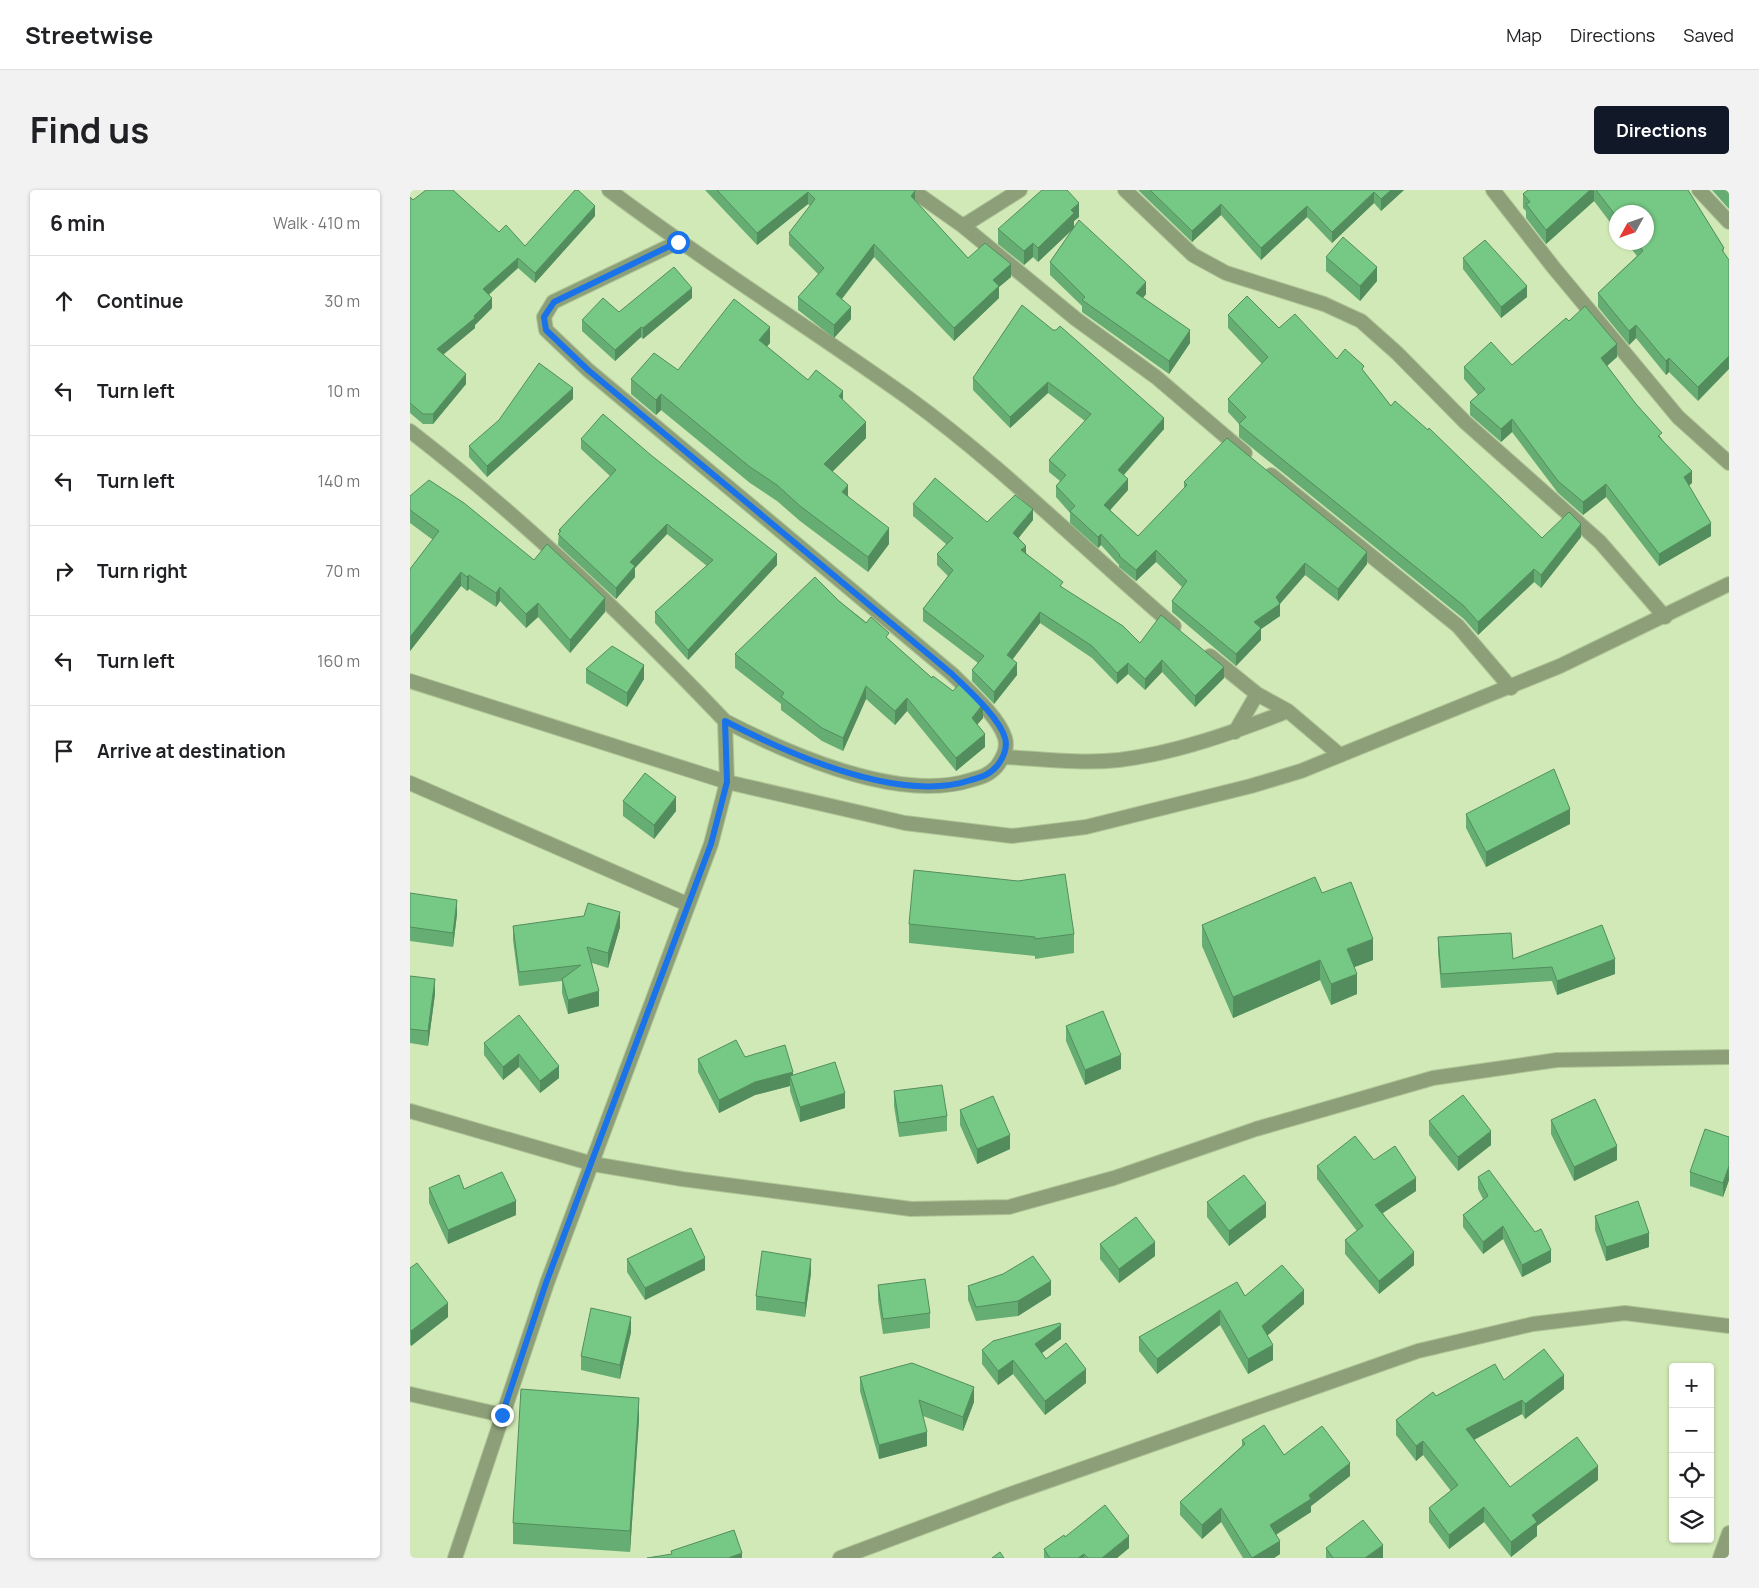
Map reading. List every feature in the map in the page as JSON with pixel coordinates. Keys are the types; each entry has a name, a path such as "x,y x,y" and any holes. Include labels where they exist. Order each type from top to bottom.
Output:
{"street":[{"path":"609,190 678,242 908,398 1032,498 1104,566 1185,635"},
{"path":"912,190 963,226 1076,319 1156,376 1250,458 1458,626 1511,688"},
{"path":"963,226 1020,190"},
{"path":"1125,190 1193,255 1226,273 1324,304 1361,321 1397,353 1465,422 1600,542 1665,617"},
{"path":"1492,190 1678,417 1729,463"},
{"path":"1699,190 1729,222"},
{"path":"410,431 466,474 580,575 725,721 768,743 835,769 909,786 954,786 989,774 1004,757 1006,738 989,711 952,674 588,370 546,330 544,317 554,302 678,242"},
{"path":"410,681 727,782 905,823 1012,836 1086,827 1251,786 1301,771 1511,688 1665,617 1729,584"},
{"path":"1199,647 1257,694 1288,711 1340,755"},
{"path":"1235,732 1257,694"},
{"path":"1004,757 1076,761 1119,760 1172,749 1235,732 1288,711"},
{"path":"455,1558 546,1283 711,844 727,782 725,721"},
{"path":"410,783 687,904"},
{"path":"410,1112 592,1164 682,1179 911,1209 1009,1207 1114,1178 1256,1129 1433,1078 1557,1060 1729,1057"},
{"path":"840,1558 1008,1495 1418,1351 1534,1324 1625,1314 1729,1326"},
{"path":"410,1394 502,1415"},
{"path":"1720,1558 1729,1533"}],"building":[{"path":"426,190 453,190 499,232 506,225 525,246 575,190 578,190 595,206 535,273 518,258 483,289 492,298 474,316 475,318 437,349 466,374 433,414 423,414 410,403 410,197 413,200"},
{"path":"717,190 915,190 911,196 968,258 985,243 1011,264 993,280 999,286 954,328 874,244 836,294 851,307 834,325 798,297 824,268 789,233 815,199 808,192 757,233"},
{"path":"1042,190 1067,190 1079,203 1071,210 1074,213 1038,248 1033,243 1024,251 998,229"},
{"path":"1150,190 1391,190 1381,199 1374,192 1332,232 1307,206 1261,248 1221,204 1192,231"},
{"path":"1528,190 1590,190 1546,230 1526,204 1530,202 1523,194"},
{"path":"1596,190 1688,190 1724,248 1722,250 1729,260 1729,356 1698,387 1669,358 1666,361 1636,325 1629,331 1598,293 1642,250 1654,250 1654,205 1609,205 1609,207"},
{"path":"1079,220 1146,282 1136,293 1190,330 1169,361 1082,300 1085,297 1050,262"},
{"path":"1343,237 1377,267 1360,286 1326,257"},
{"path":"1485,240 1527,286 1501,307 1463,258"},
{"path":"674,267 692,288 643,328 641,327 615,350 582,320 603,298 619,312"},
{"path":"1247,296 1279,328 1295,314 1337,359 1345,349 1364,366 1362,369 1391,406 1395,401 1428,430 1429,428 1542,538 1569,512 1581,524 1541,575 1534,569 1478,622 1464,606 1239,424 1246,417 1228,399 1268,357 1228,315"},
{"path":"734,299 770,327 759,340 808,380 816,370 843,391 839,396 866,422 824,464 848,485 842,492 889,528 868,557 800,506 777,485 750,467 661,394 656,400 631,379 654,353 678,370"},
{"path":"1022,305 1053,330 1060,326 1164,418 1118,470 1128,479 1104,505 1138,536 1187,485 1184,482 1227,438 1367,552 1338,589 1305,563 1276,597 1280,604 1254,622 1261,628 1236,654 1172,601 1187,581 1156,550 1136,570 1119,556 1101,534 1098,537 1070,511 1075,506 1056,486 1066,475 1049,460 1091,414 1048,382 1010,417 973,378"},
{"path":"1585,306 1617,344 1601,358 1636,404 1662,433 1658,436 1692,471 1684,477 1711,523 1659,554 1606,484 1583,502 1558,481 1512,419 1501,429 1470,402 1485,389 1464,367 1491,342 1512,365 1566,318 1569,321"},
{"path":"539,363 573,388 487,466 469,446 499,420"},
{"path":"603,414 652,456 777,554 688,650 655,612 713,560 667,524 630,562 635,566 616,588 558,534 561,531 559,530 616,470 581,439"},
{"path":"935,478 987,522 1015,495 1033,509 1013,533 1026,546 1021,550 1063,582 1060,586 1123,626 1140,643 1161,615 1224,667 1195,696 1162,660 1145,679 1128,663 1117,673 1092,646 1040,612 1007,655 1017,663 994,692 972,670 984,656 923,609 953,570 937,554 953,538 913,504"},
{"path":"429,480 464,503 534,560 547,544 605,598 570,640 538,603 526,614 500,587 496,593 469,575 467,577 461,572 410,637 410,569 439,531 410,510 410,496"},
{"path":"815,577 839,601 866,623 871,617 889,633 886,637 932,678 933,676 953,691 961,682 983,704 972,718 985,734 956,758 907,698 895,711 866,686 843,738 822,728 781,697 784,693 735,654"},
{"path":"612,646 644,665 627,693 586,669"},
{"path":"1554,769 1570,809 1486,852 1466,814"},
{"path":"645,773 676,797 654,825 623,801"},
{"path":"914,870 1018,881 1065,874 1074,934 1035,939 1035,937 909,924"},
{"path":"1315,877 1322,893 1351,882 1373,939 1347,949 1357,974 1331,984 1320,960 1233,997 1202,925"},
{"path":"410,893 457,900 453,933 410,927"},
{"path":"588,903 620,912 608,953 587,947 599,991 568,1000 562,979 581,965 519,972 513,926 584,916"},
{"path":"1602,925 1615,959 1557,981 1552,967 1441,974 1438,937 1511,933 1513,959"},
{"path":"410,976 435,979 428,1031 410,1029"},
{"path":"1103,1011 1121,1055 1085,1070 1066,1026"},
{"path":"519,1015 559,1066 540,1081 519,1054 503,1067 484,1043"},
{"path":"736,1040 745,1057 785,1045 793,1072 755,1082 719,1100 698,1059"},
{"path":"835,1062 845,1093 800,1107 790,1076"},
{"path":"942,1085 947,1116 899,1123 894,1091"},
{"path":"1463,1095 1491,1131 1458,1157 1429,1121"},
{"path":"993,1096 1010,1135 977,1149 960,1110"},
{"path":"1595,1099 1617,1146 1574,1167 1551,1120"},
{"path":"1705,1129 1729,1137 1729,1166 1723,1183 1690,1172"},
{"path":"1355,1136 1374,1160 1395,1146 1416,1178 1375,1205 1414,1252 1379,1281 1345,1240 1363,1226 1317,1166"},
{"path":"1489,1170 1535,1232 1541,1229 1551,1250 1522,1265 1503,1226 1483,1242 1463,1215 1488,1196 1478,1177"},
{"path":"502,1172 516,1201 448,1230 429,1188 459,1175 464,1189"},
{"path":"1244,1175 1266,1203 1229,1231 1207,1202"},
{"path":"1638,1201 1649,1233 1606,1247 1595,1216"},
{"path":"1136,1217 1155,1242 1119,1269 1100,1244"},
{"path":"691,1228 705,1258 645,1288 627,1259"},
{"path":"762,1251 811,1259 805,1303 756,1296"},
{"path":"1033,1256 1051,1281 1018,1301 976,1307 968,1286 1003,1274"},
{"path":"417,1263 448,1303 411,1331 410,1268"},
{"path":"1282,1265 1304,1290 1262,1326 1273,1345 1248,1359 1220,1310 1157,1359 1139,1337 1237,1282 1245,1296"},
{"path":"925,1279 930,1313 883,1319 878,1285"},
{"path":"591,1308 631,1317 620,1365 581,1356"},
{"path":"1060,1323 1061,1325 1035,1344 1046,1359 1066,1343 1086,1369 1045,1401 1013,1360 998,1371 982,1350 993,1341"},
{"path":"1544,1349 1564,1375 1525,1404 1522,1400 1466,1429 1510,1487 1577,1437 1598,1466 1532,1515 1537,1522 1511,1542 1484,1507 1449,1535 1429,1508 1458,1485 1423,1441 1416,1446 1396,1420 1433,1392 1436,1396 1495,1364 1504,1380"},
{"path":"912,1363 974,1387 963,1417 919,1400 927,1432 879,1445 860,1377"},
{"path":"521,1389 639,1398 630,1531 513,1523"},
{"path":"1264,1425 1284,1455 1322,1426 1350,1463 1309,1495 1311,1499 1270,1525 1280,1541 1252,1558 1221,1508 1202,1525 1180,1502 1245,1444 1242,1440"},
{"path":"1105,1505 1129,1536 1102,1558 1088,1558 1084,1554 1078,1558 1050,1558 1044,1549 1064,1535 1065,1537"},
{"path":"1363,1520 1383,1545 1365,1558 1333,1558 1326,1548"},
{"path":"734,1530 742,1553 728,1558 647,1558 672,1554 671,1551"},
{"path":"1000,1552 1004,1558 992,1558"}],"route":[{"path":"502,1415 546,1283 711,844 727,782 725,721 768,743 835,769 909,786 954,786 989,774 1004,757 1006,738 989,711 952,674 897,626 588,370 546,330 544,317 554,302 678,242"}]}
